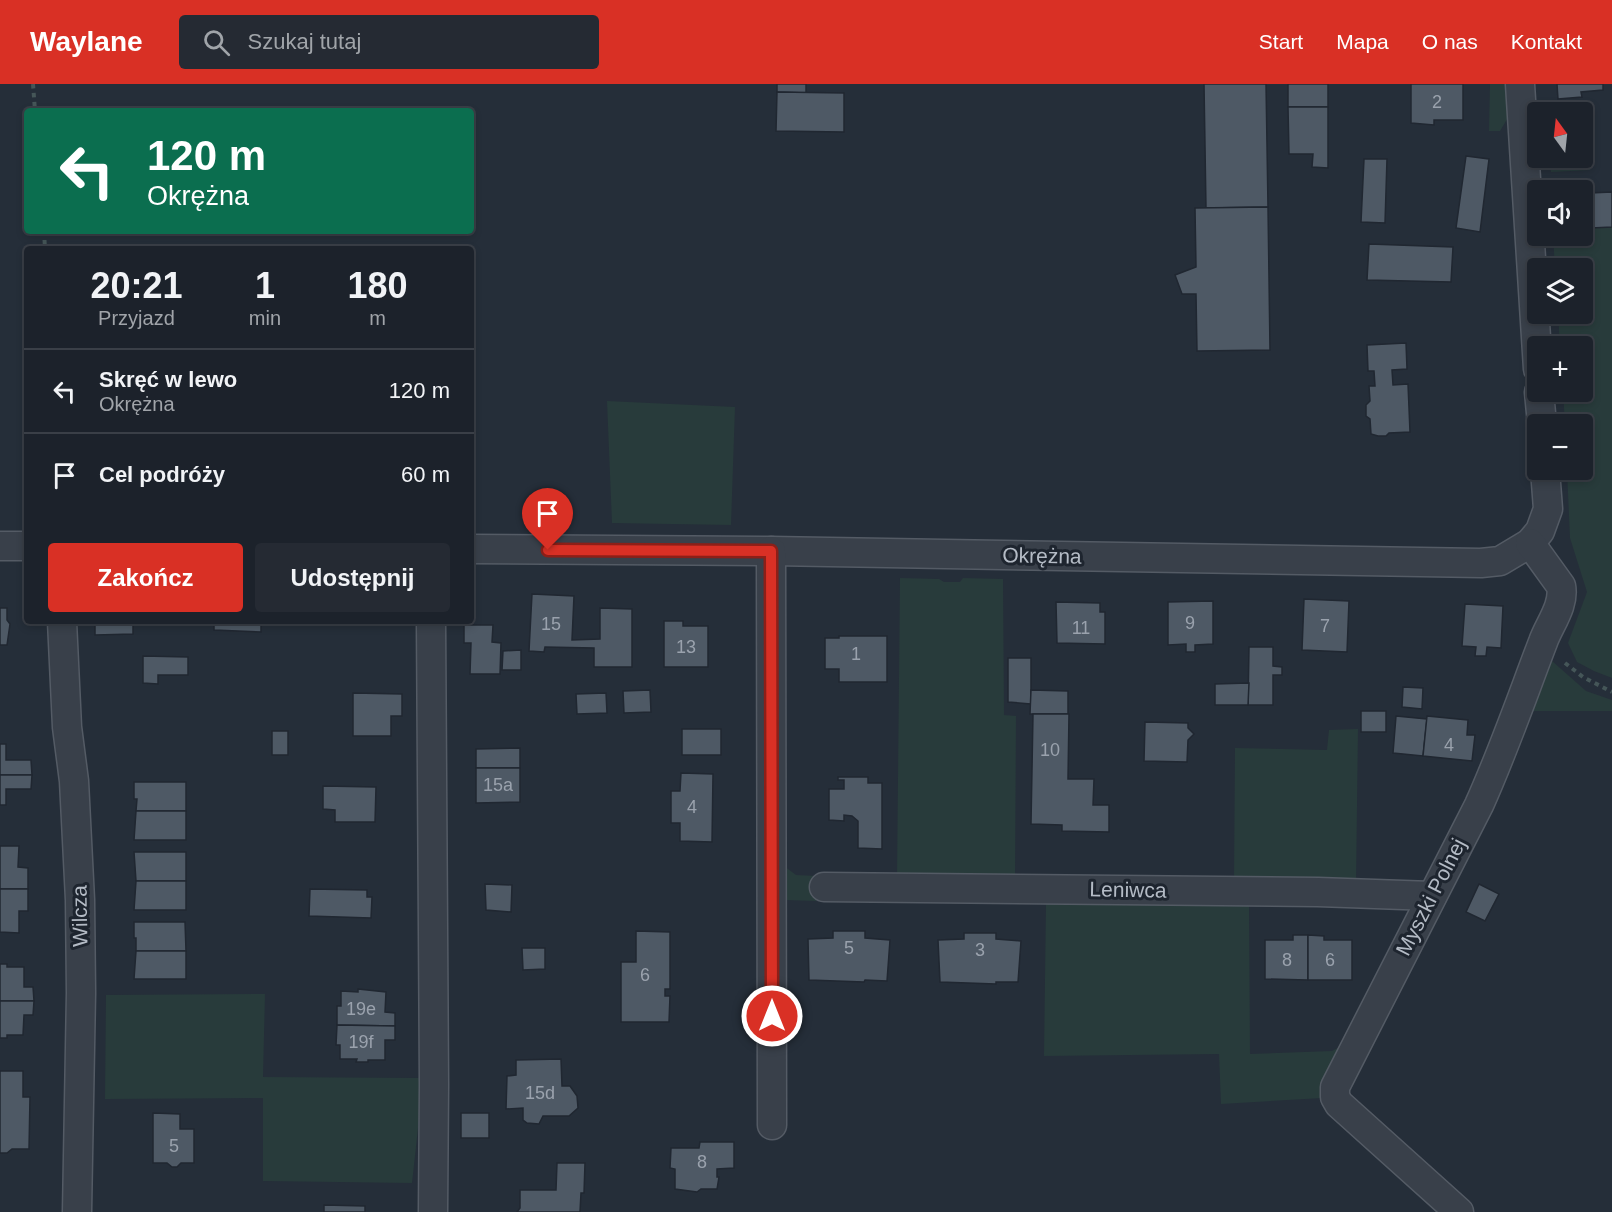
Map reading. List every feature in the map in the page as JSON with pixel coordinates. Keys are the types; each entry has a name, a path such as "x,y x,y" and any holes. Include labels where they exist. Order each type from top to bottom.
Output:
{"street":[{"path":"1520,84 1536,336"},
{"name":"Okrężna","path":"474,549 771,551 1481,563 1500,561 1530,543 1540,531 1548,509 1546,480"},
{"name":"Myszki Polnej","path":"1459,1212 1339,1104 1334,1092 1479,806 1563,593 1562,586 1555,575 1530,543"},
{"path":"0,546 24,546"},
{"path":"771,551 772,1125"},
{"name":"Wilcza","path":"62,624 67,727 74,780 80,900 81,993 77,1212"},
{"path":"432,624 433,1212"},
{"name":"Leniwca","path":"824,887 1310,892 1432,896"}],"path":[{"path":"33,84 35,108"},
{"path":"1545,636 1567,665 1583,677 1612,692"}],"shaded area":[{"path":"1490,84 1507,84 1509,116 1500,131 1489,131"},
{"path":"1551,168 1590,168 1590,170 1551,172"},
{"path":"1593,227 1612,227 1612,678 1577,662 1568,643 1587,592 1570,538 1567,480 1593,480 1593,414 1564,414 1564,402 1593,402 1593,336 1559,336 1559,324 1593,324 1593,258 1554,258 1554,246 1593,246"},
{"path":"607,401 735,407 731,525 612,523"},
{"path":"900,578 939,579 944,582 960,582 963,578 1003,579 1004,715 1016,716 1015,881 897,878"},
{"path":"1552,661 1586,691 1612,700 1612,711 1533,711"},
{"path":"1358,729 1356,884 1234,882 1235,748 1327,750 1329,730"},
{"path":"784,866 796,875 816,876 816,901 784,900"},
{"path":"1046,903 1249,906 1250,1054 1332,1051 1349,1042 1322,1098 1221,1104 1219,1054 1044,1056"},
{"path":"265,994 263,1077 419,1078 420,1110 412,1183 263,1181 263,1098 105,1099 106,995"}],"building":[{"path":"777,84 806,84 806,93 777,92"},
{"path":"1204,84 1266,84 1268,207 1206,208"},
{"path":"1288,84 1328,84 1328,107 1288,107"},
{"path":"1411,84 1463,84 1463,120 1434,120 1434,125 1411,123"},
{"path":"1557,84 1603,84 1603,90 1581,92 1582,97 1558,99"},
{"path":"777,92 844,93 844,132 776,131"},
{"path":"1288,107 1328,107 1328,168 1312,167 1313,154 1289,154"},
{"path":"1466,156 1489,159 1480,232 1456,228"},
{"path":"1364,159 1387,159 1385,223 1361,222"},
{"path":"1612,192 1612,227 1593,228 1593,193"},
{"path":"1268,207 1270,350 1197,351 1196,294 1182,294 1175,275 1196,267 1195,208"},
{"path":"1369,244 1453,247 1451,282 1367,280"},
{"path":"1406,343 1407,369 1392,370 1393,385 1408,384 1410,432 1389,433 1386,436 1371,434 1370,419 1366,416 1366,405 1370,401 1369,386 1375,386 1374,371 1368,371 1367,345"},
{"path":"532,594 574,596 572,640 600,639 600,608 632,609 632,667 594,667 594,648 545,647 544,652 529,651"},
{"path":"1304,599 1349,601 1347,652 1302,650"},
{"path":"1213,601 1213,644 1195,645 1195,652 1186,652 1186,644 1168,645 1168,602"},
{"path":"1056,602 1100,603 1100,612 1105,612 1105,644 1057,643"},
{"path":"1465,604 1503,606 1501,648 1487,647 1486,656 1475,656 1476,647 1462,646"},
{"path":"0,608 7,608 7,620 10,624 7,645 0,645"},
{"path":"664,621 683,621 683,626 708,626 708,667 664,667"},
{"path":"95,624 133,624 133,634 95,635"},
{"path":"214,624 261,624 261,632 214,630"},
{"path":"464,625 493,625 492,642 501,643 500,674 470,674 471,643 464,643"},
{"path":"839,636 887,636 887,682 839,682 839,669 825,669 825,638 839,638"},
{"path":"1249,647 1273,647 1273,666 1282,667 1282,675 1273,675 1273,705 1248,705"},
{"path":"521,650 521,670 502,670 503,651"},
{"path":"143,656 188,657 188,675 158,675 158,684 143,683"},
{"path":"1008,658 1031,658 1031,704 1008,702"},
{"path":"1249,683 1248,705 1215,705 1215,684"},
{"path":"1403,687 1423,688 1422,709 1402,707"},
{"path":"650,690 651,712 624,713 623,691"},
{"path":"1031,690 1068,691 1068,714 1030,714"},
{"path":"353,693 402,694 402,716 391,716 391,736 353,736"},
{"path":"606,693 607,713 577,714 576,694"},
{"path":"1361,711 1386,711 1386,732 1361,732"},
{"path":"1033,714 1069,714 1068,779 1094,779 1093,805 1109,805 1109,832 1062,831 1062,825 1031,824"},
{"path":"1396,716 1427,719 1423,756 1393,753"},
{"path":"1427,716 1468,720 1467,735 1475,735 1472,761 1423,756"},
{"path":"1145,722 1188,723 1188,728 1194,734 1188,740 1187,762 1144,761"},
{"path":"682,729 721,729 721,755 682,755"},
{"path":"272,731 288,731 288,755 272,755"},
{"path":"0,744 6,744 6,760 31,760 32,775 0,775"},
{"path":"520,748 520,768 476,768 476,749"},
{"path":"476,768 520,768 520,802 476,803"},
{"path":"681,773 713,774 712,842 680,841 680,823 671,823 671,791 680,791"},
{"path":"0,775 32,775 31,789 6,789 6,805 0,805"},
{"path":"838,777 868,777 868,783 882,783 882,849 858,848 858,821 852,816 844,815 844,821 829,820 829,789 844,789 844,780 838,780"},
{"path":"134,782 186,782 186,811 136,811 137,799 134,799"},
{"path":"323,786 376,787 375,822 335,822 335,810 323,809"},
{"path":"136,811 186,811 186,840 134,840"},
{"path":"0,846 19,846 18,867 28,868 28,889 0,889"},
{"path":"134,852 186,852 186,881 136,881"},
{"path":"136,881 186,881 186,910 134,910"},
{"path":"485,884 512,885 511,912 486,910"},
{"path":"1479,884 1499,894 1485,921 1466,912"},
{"path":"0,889 28,889 28,911 19,911 19,933 0,932"},
{"path":"310,889 367,890 367,897 372,897 371,918 309,916"},
{"path":"134,922 185,922 186,951 136,951"},
{"path":"636,931 670,932 670,989 665,989 665,996 670,996 669,1022 621,1022 621,962 636,962"},
{"path":"833,931 865,931 865,938 890,940 887,981 809,980 808,939 833,938"},
{"path":"964,933 996,933 996,939 1021,941 1018,982 996,982 996,984 940,982 938,940 964,939"},
{"path":"1293,935 1308,935 1308,980 1265,979 1265,940 1293,940"},
{"path":"1308,935 1324,936 1324,940 1352,940 1352,980 1308,980"},
{"path":"522,948 545,948 545,969 523,970"},
{"path":"136,951 186,951 186,979 134,979"},
{"path":"0,964 7,964 7,967 24,967 24,987 33,987 34,1001 0,1001"},
{"path":"358,989 386,992 385,1012 395,1013 395,1026 337,1025 337,1006 341,1006 341,991 358,992"},
{"path":"0,1001 34,1001 33,1015 24,1015 23,1035 7,1035 7,1038 0,1038"},
{"path":"337,1025 395,1026 395,1040 385,1040 385,1060 356,1062 357,1059 340,1059 340,1045 336,1045"},
{"path":"561,1059 562,1086 570,1086 577,1096 578,1108 569,1116 543,1116 539,1124 527,1123 523,1120 523,1108 506,1109 507,1076 516,1075 516,1060"},
{"path":"0,1071 23,1071 23,1097 30,1097 29,1149 12,1149 7,1153 0,1153"},
{"path":"153,1113 180,1114 180,1129 194,1129 194,1163 181,1163 177,1167 172,1167 167,1163 153,1163"},
{"path":"461,1113 489,1113 489,1138 461,1138"},
{"path":"700,1142 734,1142 734,1168 717,1169 717,1177 719,1177 717,1189 701,1189 697,1192 675,1189 675,1169 670,1168 671,1148 699,1148"},
{"path":"557,1163 585,1163 584,1193 581,1193 580,1212 517,1212 520,1208 520,1190 556,1190"},
{"path":"324,1205 365,1206 365,1212 324,1212"}],"route":[{"path":"548,550 771,551 772,1016"}]}
